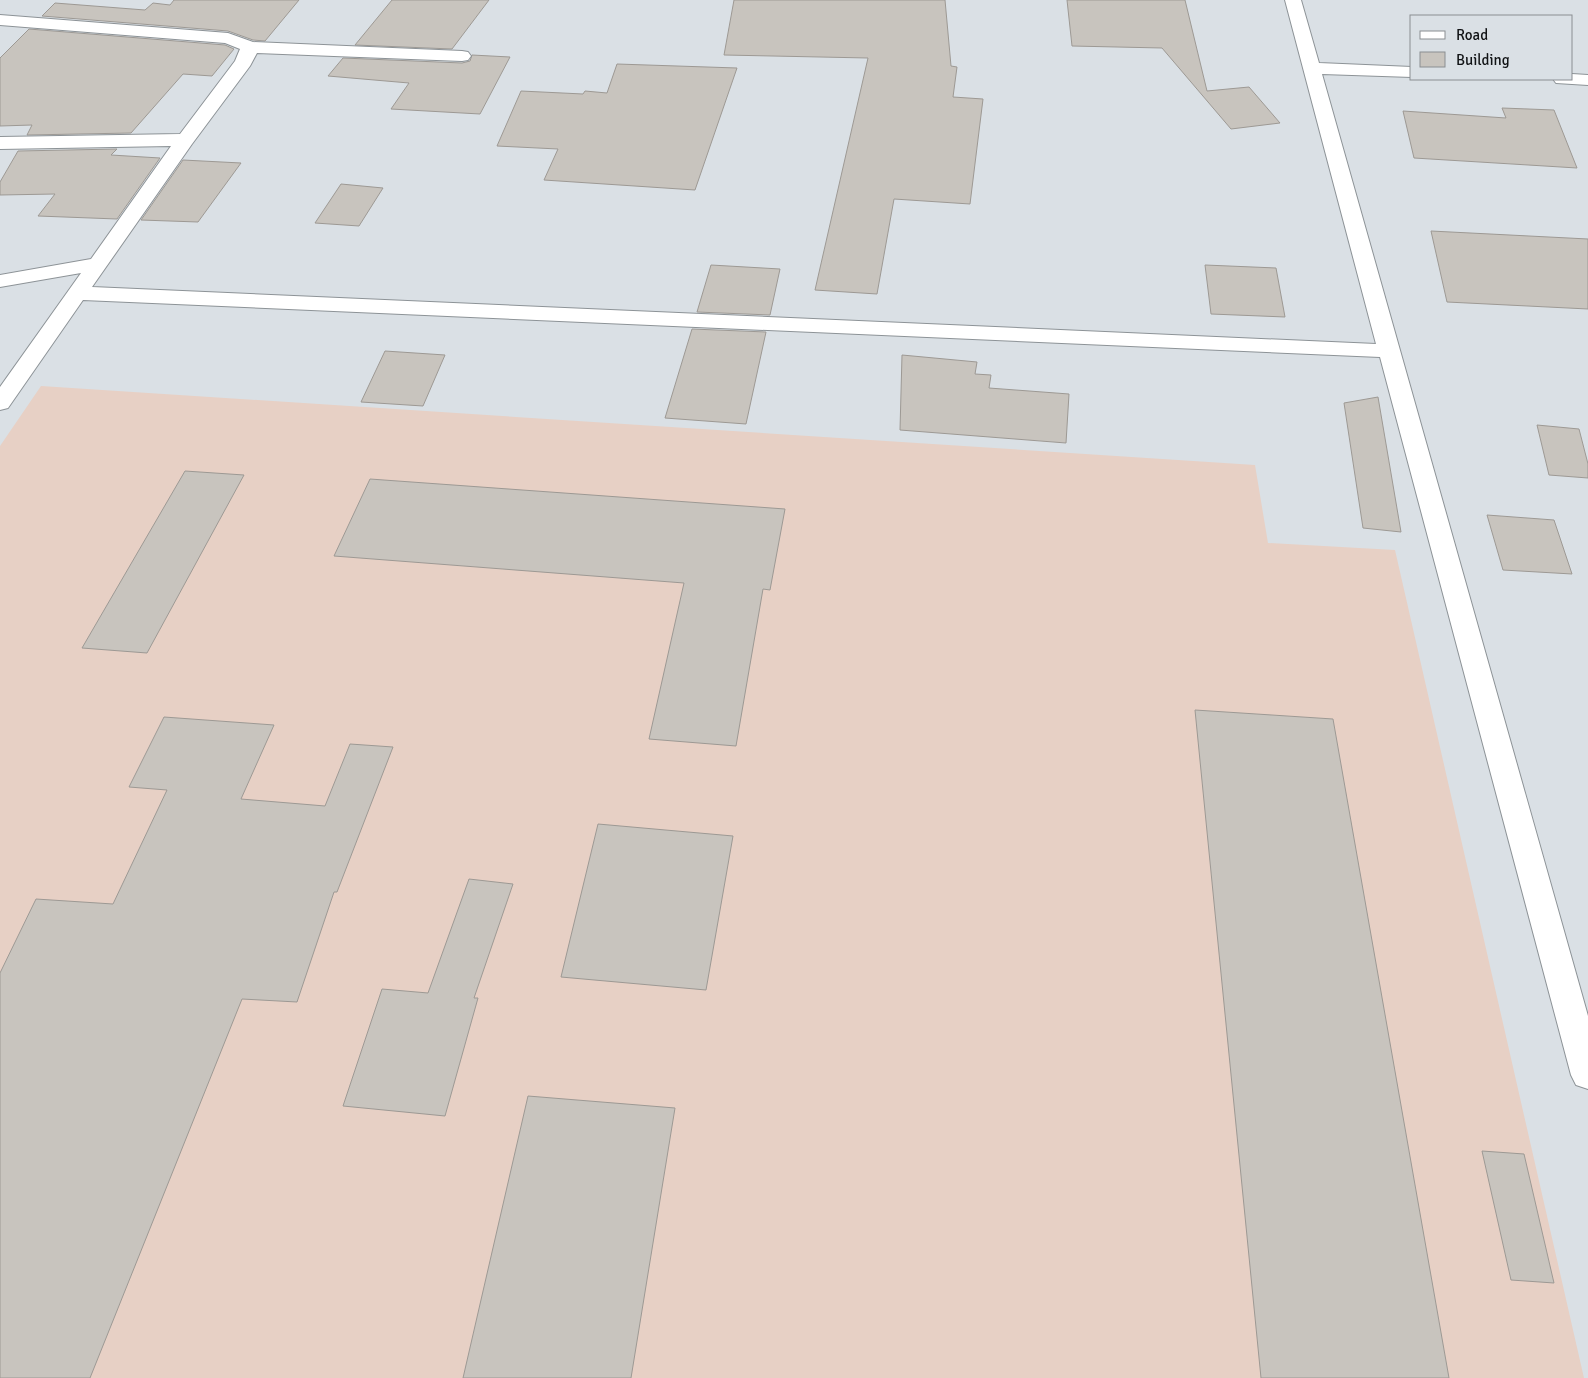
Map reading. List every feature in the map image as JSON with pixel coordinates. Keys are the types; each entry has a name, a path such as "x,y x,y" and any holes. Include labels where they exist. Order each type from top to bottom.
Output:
{"street":[{"path":"1292,0 1588,1075"},
{"path":"0,20 228,38 250,47 462,56"},
{"path":"0,403 185,140 244,62 250,47"},
{"path":"1312,68 1410,72"},
{"path":"1573,79 1588,80"},
{"path":"0,143 185,140"},
{"path":"0,280 97,264"},
{"path":"77,293 1390,351"}],"shaded area":[{"path":"41,386 1255,465 1268,543 1395,550 1584,1378 0,1378 0,446"}],"building":[{"path":"174,0 299,0 265,41 253,40 228,31 42,16 55,3 145,10 153,3 170,5"},
{"path":"392,0 489,0 452,49 355,45"},
{"path":"734,0 945,0 951,66 957,67 953,97 983,99 970,204 894,199 877,294 815,290 868,58 724,55"},
{"path":"1067,0 1185,0 1207,91 1249,87 1280,123 1231,129 1162,48 1072,46"},
{"path":"29,29 225,45 234,49 212,76 183,74 131,133 27,135 32,125 0,126 0,58"},
{"path":"472,55 510,57 480,114 391,109 409,83 328,76 343,58 462,63 470,61"},
{"path":"617,64 737,68 695,190 544,180 558,149 497,146 521,91 583,94 585,91 607,93"},
{"path":"1502,108 1554,110 1577,168 1414,158 1403,111 1506,118"},
{"path":"117,149 111,155 160,158 117,219 38,216 55,194 0,195 0,182 18,151"},
{"path":"183,160 241,163 198,222 141,220"},
{"path":"341,184 383,188 359,226 315,223"},
{"path":"1431,231 1588,239 1588,309 1447,302"},
{"path":"711,265 780,269 770,315 697,312"},
{"path":"1205,265 1276,268 1285,317 1211,314"},
{"path":"692,329 766,332 746,424 665,418"},
{"path":"385,351 445,355 423,406 361,402"},
{"path":"902,355 977,362 975,374 991,375 989,388 1069,394 1066,443 900,430"},
{"path":"1378,397 1401,532 1363,528 1344,403"},
{"path":"1537,425 1579,429 1588,464 1588,478 1549,475"},
{"path":"185,471 244,475 147,653 82,648"},
{"path":"370,479 785,509 770,590 763,589 736,746 649,739 684,583 334,556"},
{"path":"1487,515 1554,520 1572,574 1503,570"},
{"path":"1195,710 1333,719 1449,1378 1261,1378"},
{"path":"164,717 274,725 241,799 325,806 350,744 393,747 337,892 334,892 297,1002 242,999 90,1378 0,1378 0,973 36,899 113,904 167,790 129,787"},
{"path":"598,824 733,836 706,990 561,977"},
{"path":"469,879 513,884 474,998 478,998 445,1116 343,1106 382,989 428,993"},
{"path":"528,1096 675,1108 631,1378 463,1378"},
{"path":"1482,1151 1524,1154 1554,1283 1511,1280"}]}
